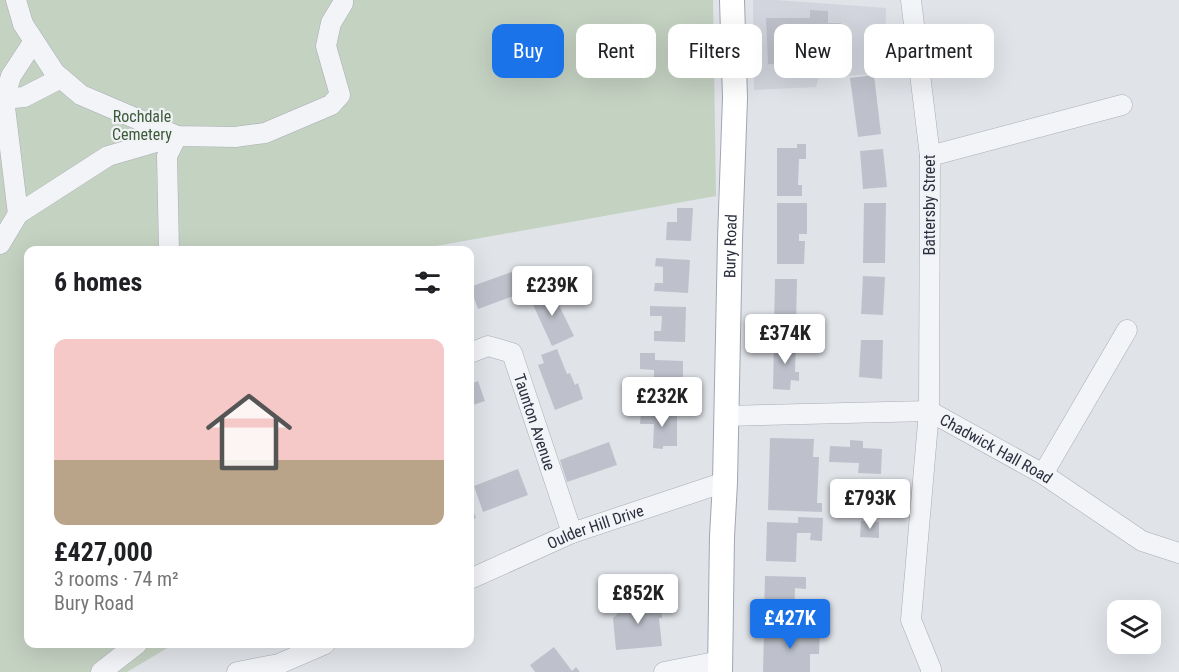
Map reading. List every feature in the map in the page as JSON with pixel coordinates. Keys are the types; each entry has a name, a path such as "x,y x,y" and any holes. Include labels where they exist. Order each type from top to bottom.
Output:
{"main road":[{"name":"Bury Road","path":"720,666 735,98 732,0"}],"street":[{"path":"16,0 23,24 55,73 81,95 177,135 235,138 265,133 331,105 340,95 326,46 331,23 343,0"},
{"name":"Battersby Street","path":"911,0 930,156 929,411 911,620 932,669 931,672"},
{"path":"18,214 2,97 11,76 34,40"},
{"path":"2,97 24,97 62,78"},
{"path":"930,156 1122,105"},
{"path":"0,244 18,214 108,156 177,135"},
{"path":"169,246 167,156 177,135"},
{"path":"14,183 46,196"},
{"path":"1043,474 1127,330"},
{"name":"Taunton Avenue","path":"474,351 488,346 512,353 572,532"},
{"name":"Chadwick Hall Road","path":"726,416 929,411 1043,474 1142,541 1179,553"},
{"name":"Oulder Hill Drive","path":"474,577 572,532 725,482"},
{"path":"101,672 133,648"},
{"path":"237,672 279,664 317,648"},
{"path":"664,672 720,666"}],"shaded area":[{"path":"753,0 886,8 886,24 864,24 864,75 852,75 852,24 774,24 774,78 819,78 816,87 754,90 754,78 762,78 762,24 753,24"}],"green space":[{"name":"Rochdale Cemetery","path":"0,0 713,0 713,24 668,24 668,78 714,78 716,196 436,246 24,246 24,648 167,648 127,672 0,672"}],"building":[{"path":"810,10 828,11 828,23 841,24 774,24 774,64 768,64 766,18 810,18"},
{"path":"850,78 874,78 881,134 858,137"},
{"path":"797,144 806,144 806,159 799,159 798,185 802,185 802,196 777,196 777,148 797,148"},
{"path":"883,149 887,187 863,189 860,151"},
{"path":"777,203 807,203 807,234 799,234 799,241 805,241 804,264 777,264"},
{"path":"864,203 886,203 885,263 863,263"},
{"path":"677,208 693,208 691,241 666,240 667,222 677,222"},
{"path":"656,258 690,260 688,293 654,291 655,283 663,283 663,267 655,266"},
{"path":"514,271 522,293 478,309 474,298 474,286"},
{"path":"863,276 885,277 883,315 861,314"},
{"path":"775,279 797,279 796,327 774,327"},
{"path":"540,289 544,293 551,289 574,336 552,346 530,298"},
{"path":"650,306 686,307 685,342 654,341 654,331 661,331 662,316 650,316"},
{"path":"861,340 883,340 882,379 859,377"},
{"path":"774,342 796,342 795,372 799,372 799,381 791,380 790,390 773,389"},
{"path":"557,349 567,374 570,373 575,385 578,383 583,399 555,410 538,365 544,363 541,355"},
{"path":"640,353 655,353 655,360 683,361 683,401 645,400 645,391 654,392 654,370 640,369"},
{"path":"478,381 485,401 474,405 474,382"},
{"path":"641,413 677,413 677,446 663,446 663,449 653,448 654,424 640,424"},
{"path":"770,438 814,439 813,457 819,457 817,503 822,503 822,512 768,510"},
{"path":"850,440 863,441 863,448 882,449 881,474 858,473 859,463 829,462 830,446 850,447"},
{"path":"609,442 617,465 567,482 560,460"},
{"path":"518,469 528,495 483,512 474,486"},
{"path":"798,517 823,518 822,541 810,540 811,533 797,533 796,562 766,561 767,522 798,523"},
{"path":"861,521 879,522 879,538 860,537"},
{"path":"765,576 806,577 806,589 795,588 794,615 797,615 797,624 772,624 772,615 764,615"},
{"path":"660,599 662,618 659,618 662,646 616,650 613,618 629,602"},
{"path":"798,628 820,629 819,654 810,654 810,672 763,672 764,631 798,632"},
{"path":"554,647 572,671 576,667 580,672 535,672 530,665"}]}
